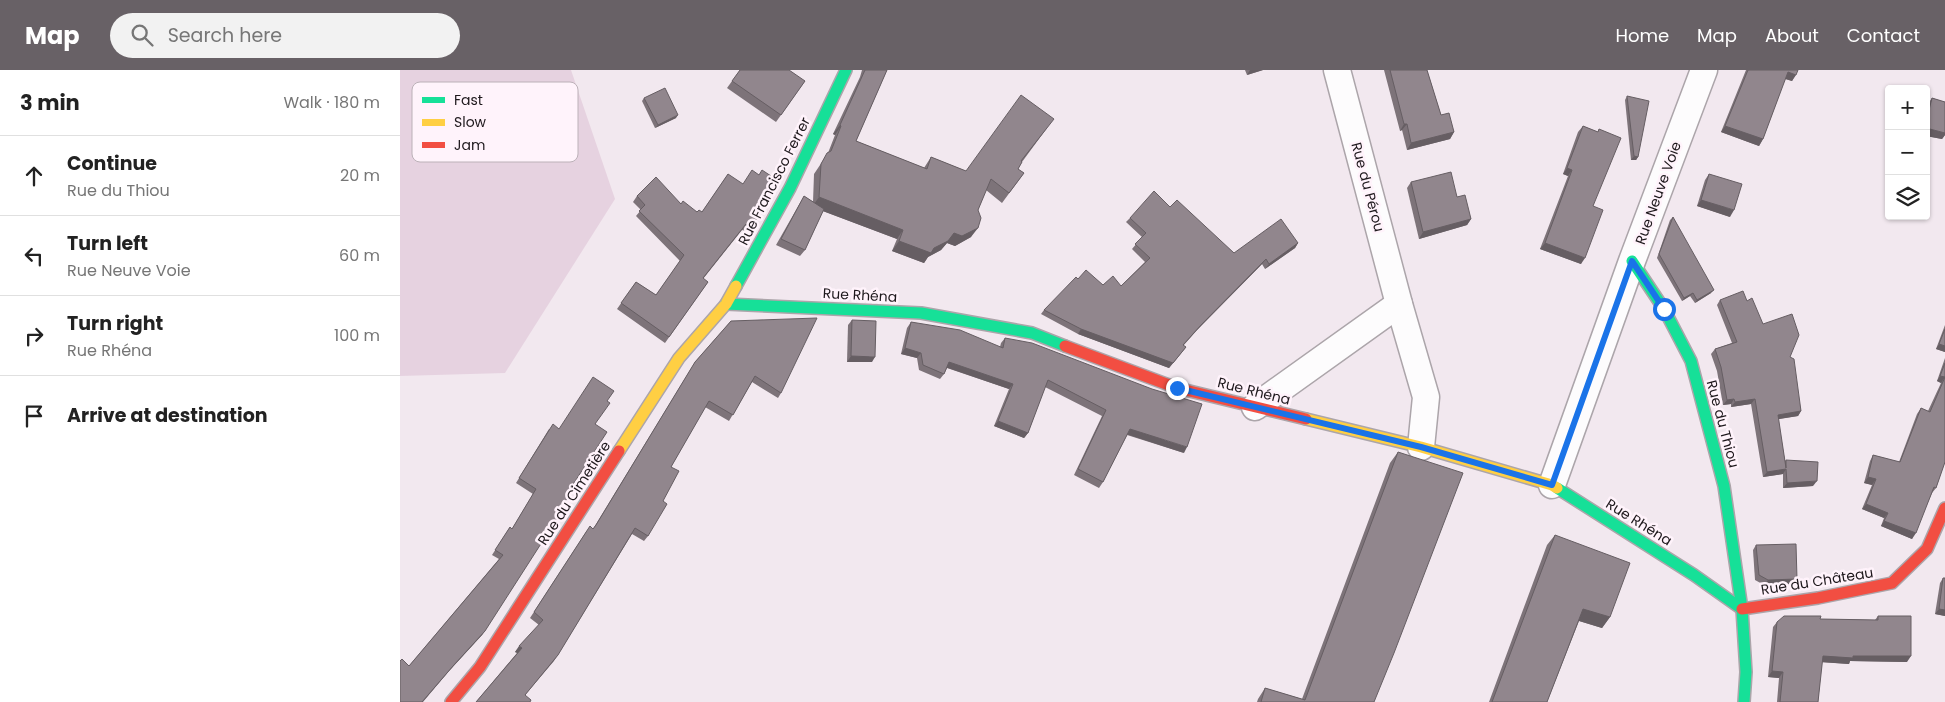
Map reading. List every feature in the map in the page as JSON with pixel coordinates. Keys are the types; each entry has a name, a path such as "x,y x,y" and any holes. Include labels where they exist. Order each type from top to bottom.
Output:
{"street":[{"name":"Rue Francisco Ferrer","path":"726,304 790,188 846,70"},
{"name":"Rue du Pérou","path":"1336,70 1398,304 1426,397 1421,447"},
{"name":"Rue Neuve Voie","path":"1552,485 1632,261 1704,70"},
{"name":"Rue du Thiou","path":"1632,261 1664,309 1691,361 1724,486 1742,609 1746,672 1744,702"},
{"name":"Rue Rhéna","path":"726,304 921,313 1032,333 1177,388 1421,447 1552,485 1694,574 1742,609"},
{"name":"Rue du Cimetière","path":"451,702 480,667 679,358 726,304"},
{"path":"1255,407 1398,304"},
{"name":"Rue du Château","path":"1742,609 1818,598 1892,584 1927,549 1945,508"}],"shaded area":[{"path":"400,70 571,70 575,82 412,82 412,162 578,162 578,91 615,199 505,373 400,376"}],"building":[{"path":"740,70 789,70 805,81 781,115 732,81"},
{"path":"865,70 887,70 856,141 927,169 931,157 966,171 1021,95 1054,119 1021,161 1018,169 1024,173 1009,193 991,179 978,210 981,218 978,228 962,236 954,233 948,241 934,248 931,253 899,241 903,230 819,197 821,164 827,153 831,151 840,125"},
{"path":"1390,70 1427,70 1441,115 1449,113 1454,132 1411,143"},
{"path":"1748,70 1798,70 1796,75 1788,72 1763,139 1725,126"},
{"path":"665,88 678,115 658,125 644,98"},
{"path":"1627,96 1649,101 1638,157 1634,156"},
{"path":"1932,98 1945,102 1945,133 1930,129"},
{"path":"1583,126 1598,132 1599,129 1621,138 1593,206 1603,210 1585,258 1545,243 1572,170 1567,168"},
{"path":"752,170 759,175 762,170 777,180 752,227 746,224 703,278 708,282 669,337 621,303 636,282 656,295 684,255 639,211 645,205 637,196 656,177 681,204 683,201 697,212 699,210 702,212 728,174 743,184"},
{"path":"1451,172 1457,197 1465,195 1471,219 1423,232 1411,182"},
{"path":"1709,174 1742,184 1734,210 1701,200"},
{"path":"1154,191 1170,207 1177,200 1234,253 1281,219 1298,243 1269,264 1266,259 1183,345 1186,347 1173,363 1081,329 1044,310 1076,277 1078,279 1086,270 1103,285 1113,276 1121,286 1150,258 1135,244 1146,233 1130,218"},
{"path":"804,196 824,209 805,250 781,239"},
{"path":"1673,217 1714,290 1697,300 1693,293 1684,298 1659,254"},
{"path":"1743,291 1747,301 1752,298 1763,324 1792,314 1799,335 1790,357 1794,359 1801,411 1778,415 1786,468 1786,460 1818,462 1817,481 1787,483 1786,469 1767,472 1755,399 1735,402 1734,399 1727,400 1721,367 1715,349 1737,342 1720,300"},
{"path":"817,318 781,393 755,376 733,415 709,401 671,467 679,471 663,501 667,504 648,536 635,528 558,655 525,695 531,700 530,702 476,702 522,648 519,646 543,620 534,612 590,526 593,529 596,525 695,362 731,321"},
{"path":"852,320 876,321 875,357 851,356"},
{"path":"911,322 960,330 1003,348 1005,338 1032,343 1152,389 1202,404 1187,447 1130,429 1103,482 1078,469 1106,410 1048,380 1028,433 998,421 1013,384 949,362 944,374 923,365 921,353 905,348"},
{"path":"1945,329 1945,346 1939,344"},
{"path":"1945,363 1945,377 1940,376"},
{"path":"593,377 614,391 607,401 610,403 595,424 607,432 572,486 574,488 560,509 562,511 485,631 422,702 400,702 400,661 402,659 409,666 503,555 495,550 510,527 512,529 536,489 519,478 553,424 559,429"},
{"path":"1945,377 1945,462 1916,533 1884,521 1888,513 1866,504 1876,479 1868,477 1873,455 1900,462 1921,408 1930,412"},
{"path":"1398,452 1463,473 1374,702 1261,702 1265,688 1305,700"},
{"path":"1555,535 1630,563 1610,617 1583,609 1547,702 1492,702"},
{"path":"1796,544 1797,579 1768,580 1759,575 1756,545"},
{"path":"1943,578 1945,578 1945,610 1939,609"},
{"path":"1784,616 1821,616 1820,619 1878,620 1878,616 1911,616 1911,656 1853,656 1853,658 1823,656 1818,702 1780,702 1783,672 1772,671 1777,622"}],"traffic: fast":[{"path":"736,286 790,188 846,70"},
{"path":"1632,261 1664,309 1691,361 1724,486 1742,609 1746,672 1744,702"},
{"path":"726,304 921,313 1032,333 1065,346"},
{"path":"1557,488 1694,575 1742,609"}],"traffic: slow":[{"path":"619,451 679,358 726,304 736,286"},
{"path":"1306,419 1421,447 1557,488"}],"traffic: jam":[{"path":"1065,346 1177,388 1306,419"},
{"path":"451,702 480,667 619,451"},
{"path":"1742,609 1818,598 1892,583 1927,549 1945,508"}],"route":[{"path":"1177,388 1421,447 1552,485 1632,261 1664,309"}]}
